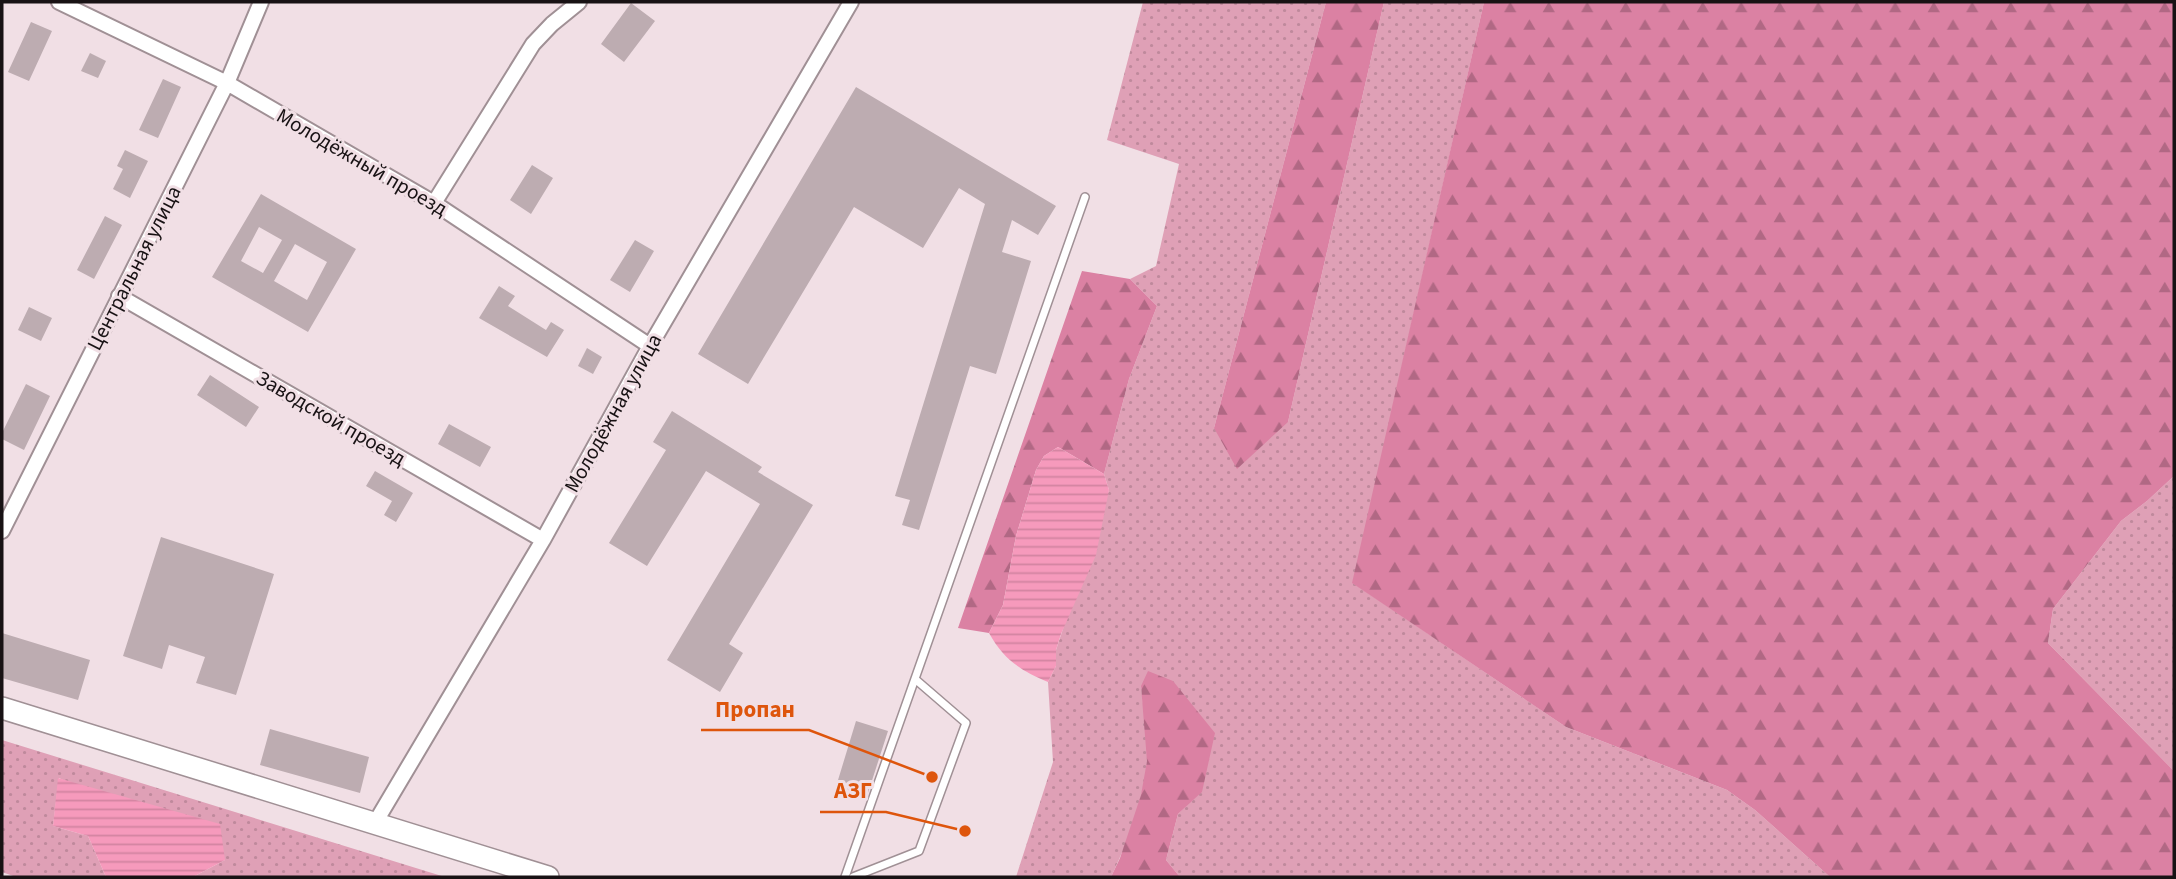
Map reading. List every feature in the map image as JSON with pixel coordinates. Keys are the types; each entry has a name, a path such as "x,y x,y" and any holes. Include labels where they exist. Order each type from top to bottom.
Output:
{"main road":[{"path":"2,708 548,877"}],"street":[{"name":"Молодёжный проезд","path":"59,2 226,83 434,203 650,346"},
{"name":"Центральная улица","path":"2,531 226,83 261,2"},
{"path":"434,203 533,44 579,2"},
{"name":"Молодёжная улица","path":"375,824 543,540 650,346 851,2"},
{"name":"Заводской проезд","path":"120,296 543,540"}],"lane":[{"path":"845,877 1085,197"},
{"path":"853,877 919,851 966,723 915,679"}],"shaded area":[{"path":"1143,2 1326,2 1214,428 1288,422 1384,2 1484,2 1353,583 1566,727 1727,790 1755,810 1830,877 1180,877 1166,860 1178,814 1202,791 1141,686 1147,744 1145,776 1134,821 1111,877 1016,877 1053,762 1048,682 1056,666 1056,650 1109,490 1104,474 1129,379 1157,306 1130,279 1156,266 1179,164 1107,140"},
{"path":"1058,447 1104,474 1109,490 1096,555 1061,634 1056,650 1056,666 1048,682 1014,663 989,633 1003,605 1016,536 1036,470 1044,456"},
{"path":"2174,476 2174,771 2048,643 2053,609 2121,521"},
{"path":"2,740 445,877 193,877 225,860 59,778 53,826 88,836 106,877 16,877 2,872"},
{"path":"58,778 220,824 225,860 193,877 106,877 88,836 53,826"}],"green space":[{"path":"1326,2 1384,2 1288,422 1237,469 1214,428"},
{"path":"1484,2 2174,2 2174,476 2121,521 2053,609 2048,643 2174,771 2174,877 1830,877 1755,810 1727,790 1566,727 1352,583"},
{"path":"1082,271 1130,279 1157,306 1129,379 1104,474 1058,447 1044,456 1036,470 1016,536 1003,605 989,633 958,628"},
{"path":"1148,671 1173,681 1215,733 1202,792 1178,814 1166,860 1180,877 1111,877 1141,795 1147,761 1141,686"}],"building":[{"path":"631,3 655,21 624,62 601,44"},
{"path":"31,22 52,31 29,81 8,72"},
{"path":"90,53 106,61 98,78 81,71"},
{"path":"163,79 181,87 158,138 139,130"},
{"path":"856,87 1056,206 1038,235 1012,220 1002,252 1031,261 996,374 970,366 919,530 902,525 910,500 895,496 985,204 959,188 923,248 854,207 748,384 698,354"},
{"path":"125,150 148,161 130,198 113,189 123,169 117,166"},
{"path":"532,165 553,178 531,214 510,200"},
{"path":"261,194 356,249 308,332 212,277","holes":["259,227 282,240 263,273 241,261","295,244 327,262 307,300 274,281"]},
{"path":"105,216 122,225 94,279 77,270"},
{"path":"635,240 654,251 630,292 610,280"},
{"path":"499,286 515,296 508,306 546,330 551,322 564,330 547,357 479,318"},
{"path":"29,307 52,318 41,341 18,330"},
{"path":"587,348 602,357 593,374 578,366"},
{"path":"210,375 259,407 246,427 197,395"},
{"path":"26,384 50,396 24,450 2,439 2,433"},
{"path":"672,411 762,467 758,472 813,505 729,644 743,653 720,692 667,660 760,504 706,471 647,566 609,543 666,450 653,442"},
{"path":"449,424 491,447 480,467 438,444"},
{"path":"375,471 413,493 396,522 384,515 392,501 366,486"},
{"path":"161,537 274,574 236,695 196,683 205,657 169,645 162,669 123,656"},
{"path":"2,633 90,660 78,700 2,678"},
{"path":"856,721 888,731 866,799 835,790"},
{"path":"270,729 369,757 360,793 260,765"}],"place":[{"name":"Пропан","path":"932,777"},
{"name":"АЗГ","path":"965,831"}]}
